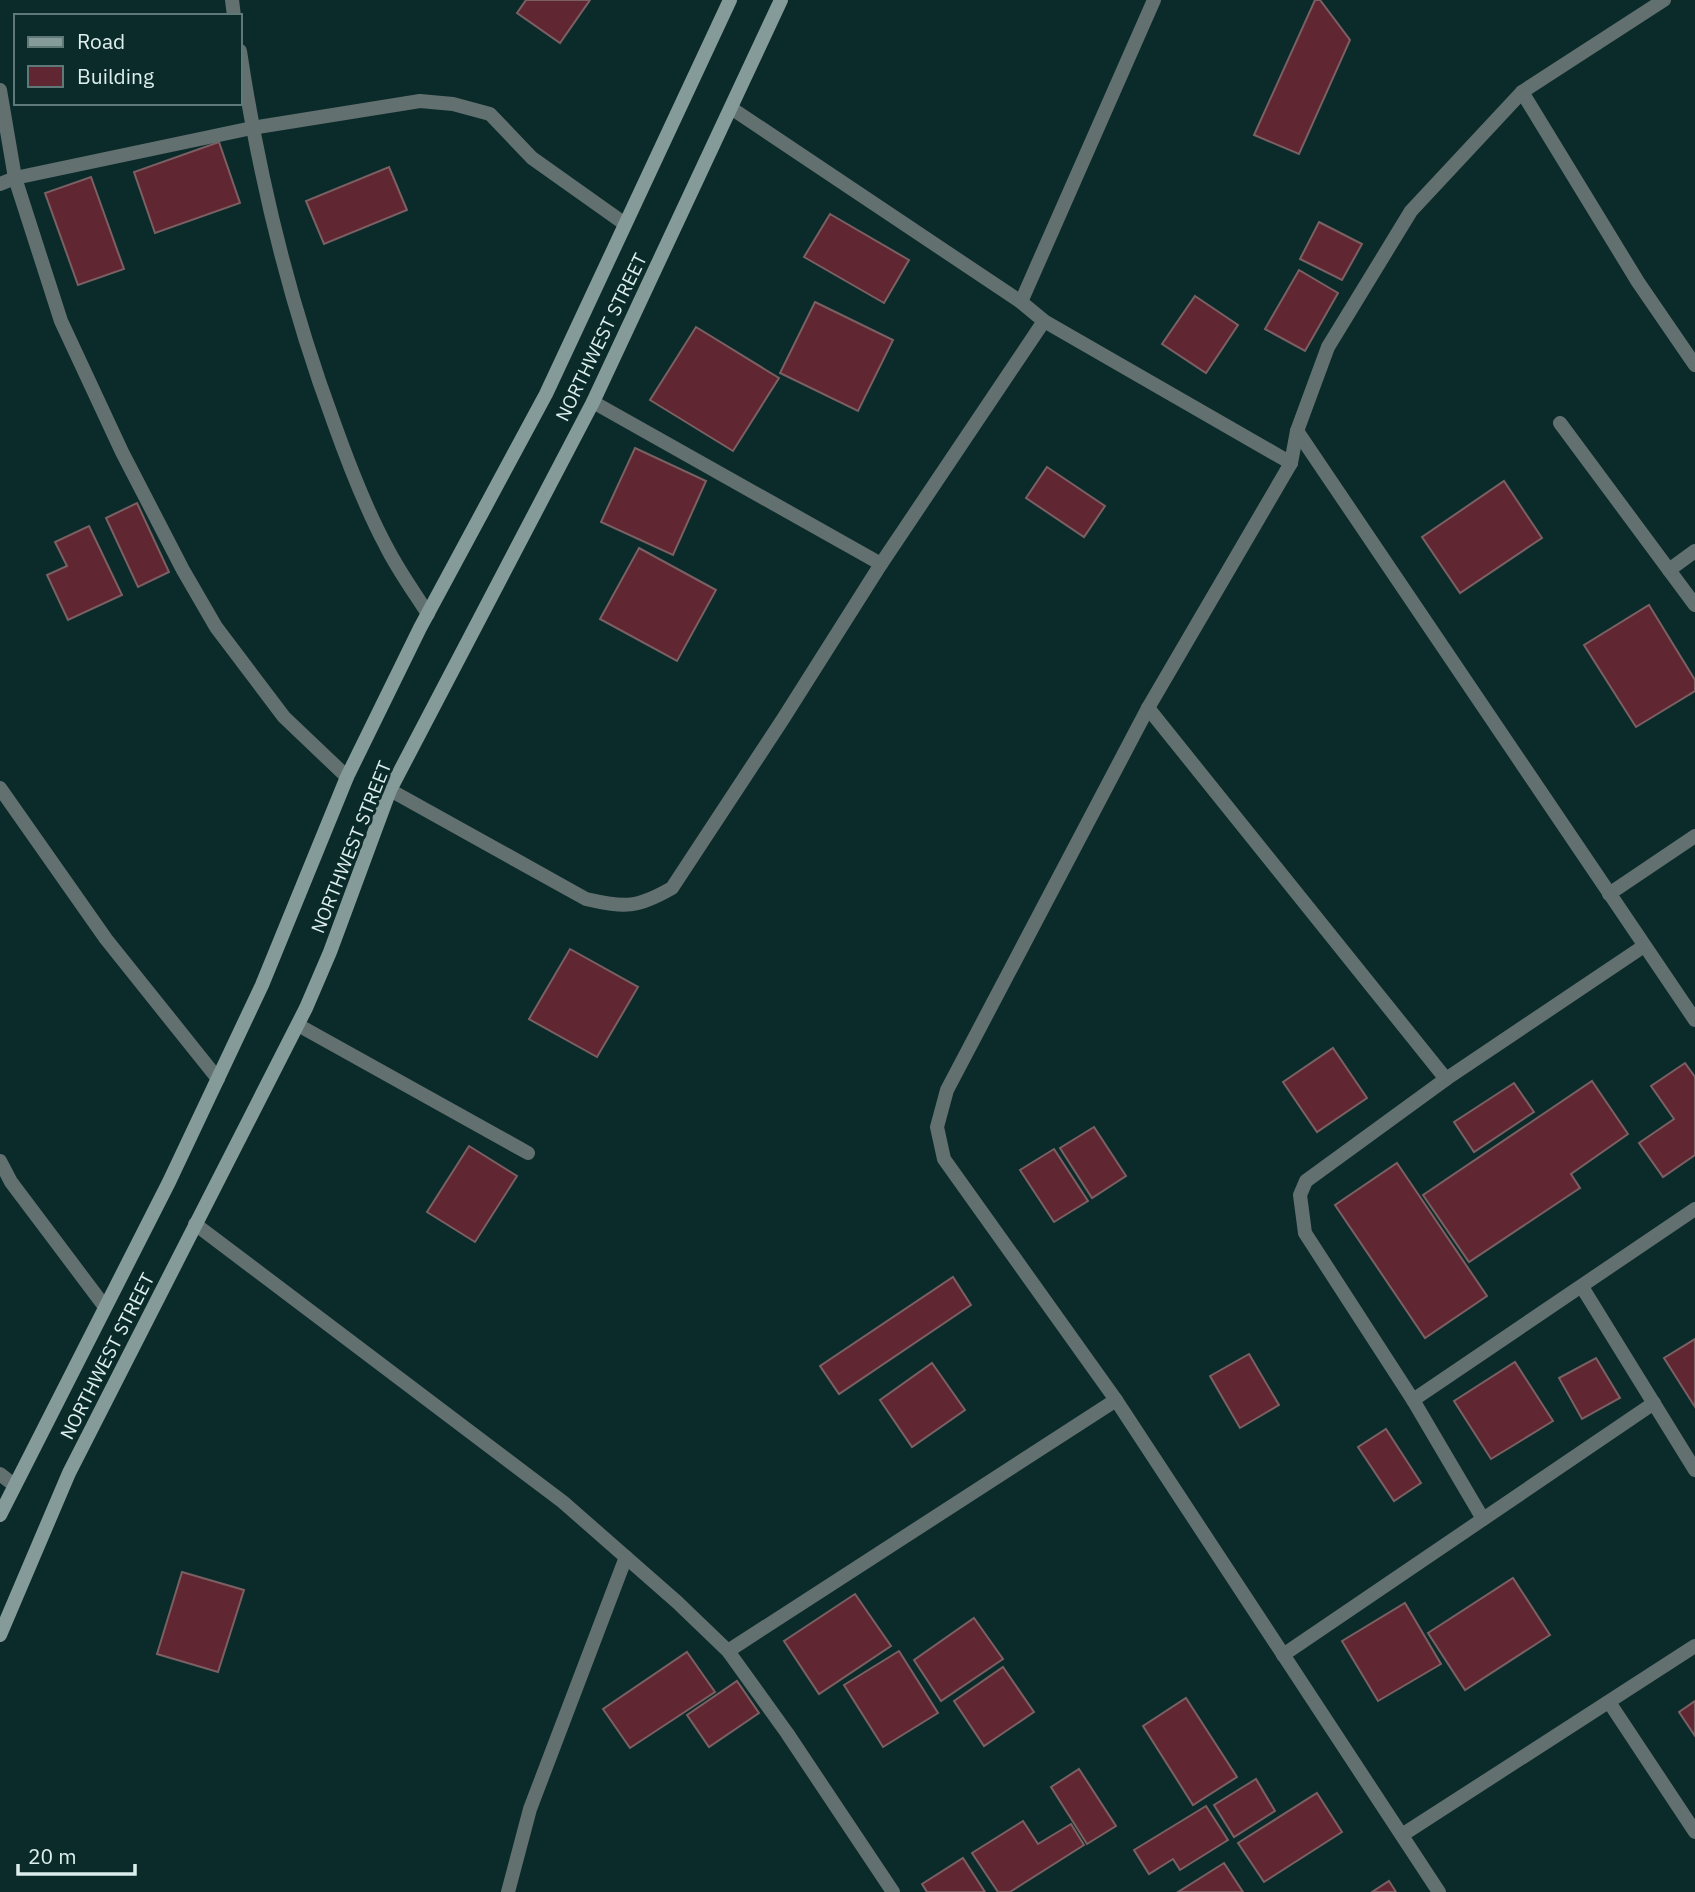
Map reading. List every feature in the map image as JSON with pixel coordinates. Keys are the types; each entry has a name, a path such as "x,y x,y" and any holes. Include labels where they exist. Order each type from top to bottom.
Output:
{"main road":[{"name":"NORTHWEST STREET","path":"0,1515 218,1079 262,985 347,777 428,614 545,394 730,0"},
{"name":"NORTHWEST STREET","path":"0,1635 69,1473 298,1025 330,952 390,790 593,402 781,0"}],"street":[{"path":"1021,302 1154,0"},
{"path":"1439,1892 1116,1400 944,1159 937,1128 947,1090 1148,708 1291,463 1297,431 1328,347 1411,211 1522,92 1664,0"},
{"path":"242,64 252,128 285,266 318,379 355,481 386,547 428,614"},
{"path":"0,90 15,178 61,321 122,452 216,627 284,717 347,777"},
{"path":"1522,92 1638,282 1695,365"},
{"path":"0,184 15,178 252,128 420,102 453,104 490,114 532,158 625,224"},
{"path":"731,108 1021,302 1044,321 1291,463"},
{"path":"390,790 586,900 616,906 644,903 672,888 881,564 1044,321"},
{"path":"593,402 881,564"},
{"path":"1560,423 1695,605"},
{"path":"1297,431 1695,1020"},
{"path":"1669,570 1695,551"},
{"path":"1148,708 1446,1079"},
{"path":"0,788 106,939 218,1079"},
{"path":"1609,894 1695,836"},
{"path":"1483,1519 1413,1400 1304,1233 1300,1195 1306,1181 1446,1079 1644,946"},
{"path":"298,1025 528,1153"},
{"path":"0,1161 11,1182 105,1307"},
{"path":"1413,1400 1695,1209"},
{"path":"195,1224 563,1502 728,1651 787,1733 893,1892"},
{"path":"1582,1287 1695,1470"},
{"path":"728,1651 1116,1400"},
{"path":"1283,1656 1654,1403"},
{"path":"0,1474 14,1485"},
{"path":"508,1892 530,1809 626,1557"},
{"path":"1402,1835 1695,1646"},
{"path":"1609,1702 1695,1832"}],"building":[{"path":"526,0 590,0 560,43 517,13"},
{"path":"1315,0 1320,0 1350,40 1299,154 1254,135"},
{"path":"219,142 240,203 155,233 134,172"},
{"path":"389,167 407,210 324,244 306,201"},
{"path":"91,177 124,269 78,285 45,193"},
{"path":"830,214 909,260 884,303 804,257"},
{"path":"1319,222 1362,244 1342,280 1300,259"},
{"path":"1299,270 1338,293 1305,351 1265,329"},
{"path":"1195,296 1238,325 1206,373 1162,344"},
{"path":"815,302 893,340 858,411 780,373"},
{"path":"696,327 779,378 733,451 650,400"},
{"path":"635,448 706,481 673,555 601,522"},
{"path":"1047,467 1105,506 1084,537 1026,498"},
{"path":"1504,481 1542,538 1460,593 1422,537"},
{"path":"137,503 169,572 138,587 106,518"},
{"path":"89,526 122,595 68,620 47,575 67,566 55,542"},
{"path":"639,548 716,590 677,661 600,619"},
{"path":"1649,605 1695,680 1695,691 1636,727 1584,645"},
{"path":"570,949 638,987 597,1057 529,1019"},
{"path":"1333,1048 1367,1098 1317,1132 1283,1082"},
{"path":"1685,1063 1695,1077 1695,1155 1663,1177 1639,1143 1674,1119 1651,1086"},
{"path":"1592,1081 1628,1134 1571,1174 1580,1188 1469,1262 1423,1195"},
{"path":"1514,1083 1534,1112 1474,1152 1454,1122"},
{"path":"1094,1127 1126,1176 1092,1198 1060,1148"},
{"path":"469,1146 517,1176 475,1242 427,1212"},
{"path":"1054,1149 1088,1201 1054,1222 1020,1170"},
{"path":"1397,1163 1487,1296 1425,1338 1335,1205"},
{"path":"953,1277 971,1305 839,1394 820,1366"},
{"path":"1695,1339 1695,1407 1664,1358"},
{"path":"1249,1354 1279,1405 1240,1428 1210,1376"},
{"path":"1596,1358 1620,1398 1582,1419 1559,1378"},
{"path":"1515,1362 1553,1421 1491,1459 1454,1401"},
{"path":"932,1363 965,1410 912,1447 880,1400"},
{"path":"1386,1429 1421,1483 1394,1501 1358,1447"},
{"path":"182,1572 244,1590 218,1672 157,1654"},
{"path":"1513,1578 1550,1635 1465,1690 1428,1633"},
{"path":"855,1594 891,1646 819,1694 784,1641"},
{"path":"1405,1603 1441,1664 1378,1701 1342,1641"},
{"path":"974,1618 1003,1659 941,1701 914,1660"},
{"path":"899,1651 938,1713 883,1747 844,1685"},
{"path":"687,1652 715,1692 630,1748 603,1709"},
{"path":"1003,1667 1034,1712 984,1746 954,1701"},
{"path":"737,1681 759,1713 709,1747 687,1715"},
{"path":"1186,1698 1237,1777 1193,1805 1143,1726"},
{"path":"1695,1701 1695,1736 1679,1712"},
{"path":"1079,1769 1116,1826 1087,1844 1051,1787"},
{"path":"1256,1779 1275,1811 1234,1837 1214,1805"},
{"path":"1317,1793 1342,1832 1264,1882 1238,1843"},
{"path":"1206,1806 1228,1840 1180,1870 1173,1859 1149,1874 1134,1850"},
{"path":"1023,1821 1038,1844 1071,1824 1084,1845 1010,1892 998,1892 972,1853"},
{"path":"963,1858 985,1892 927,1892 922,1884"},
{"path":"1224,1863 1243,1892 1178,1892"},
{"path":"1389,1881 1396,1892 1372,1892"}]}
